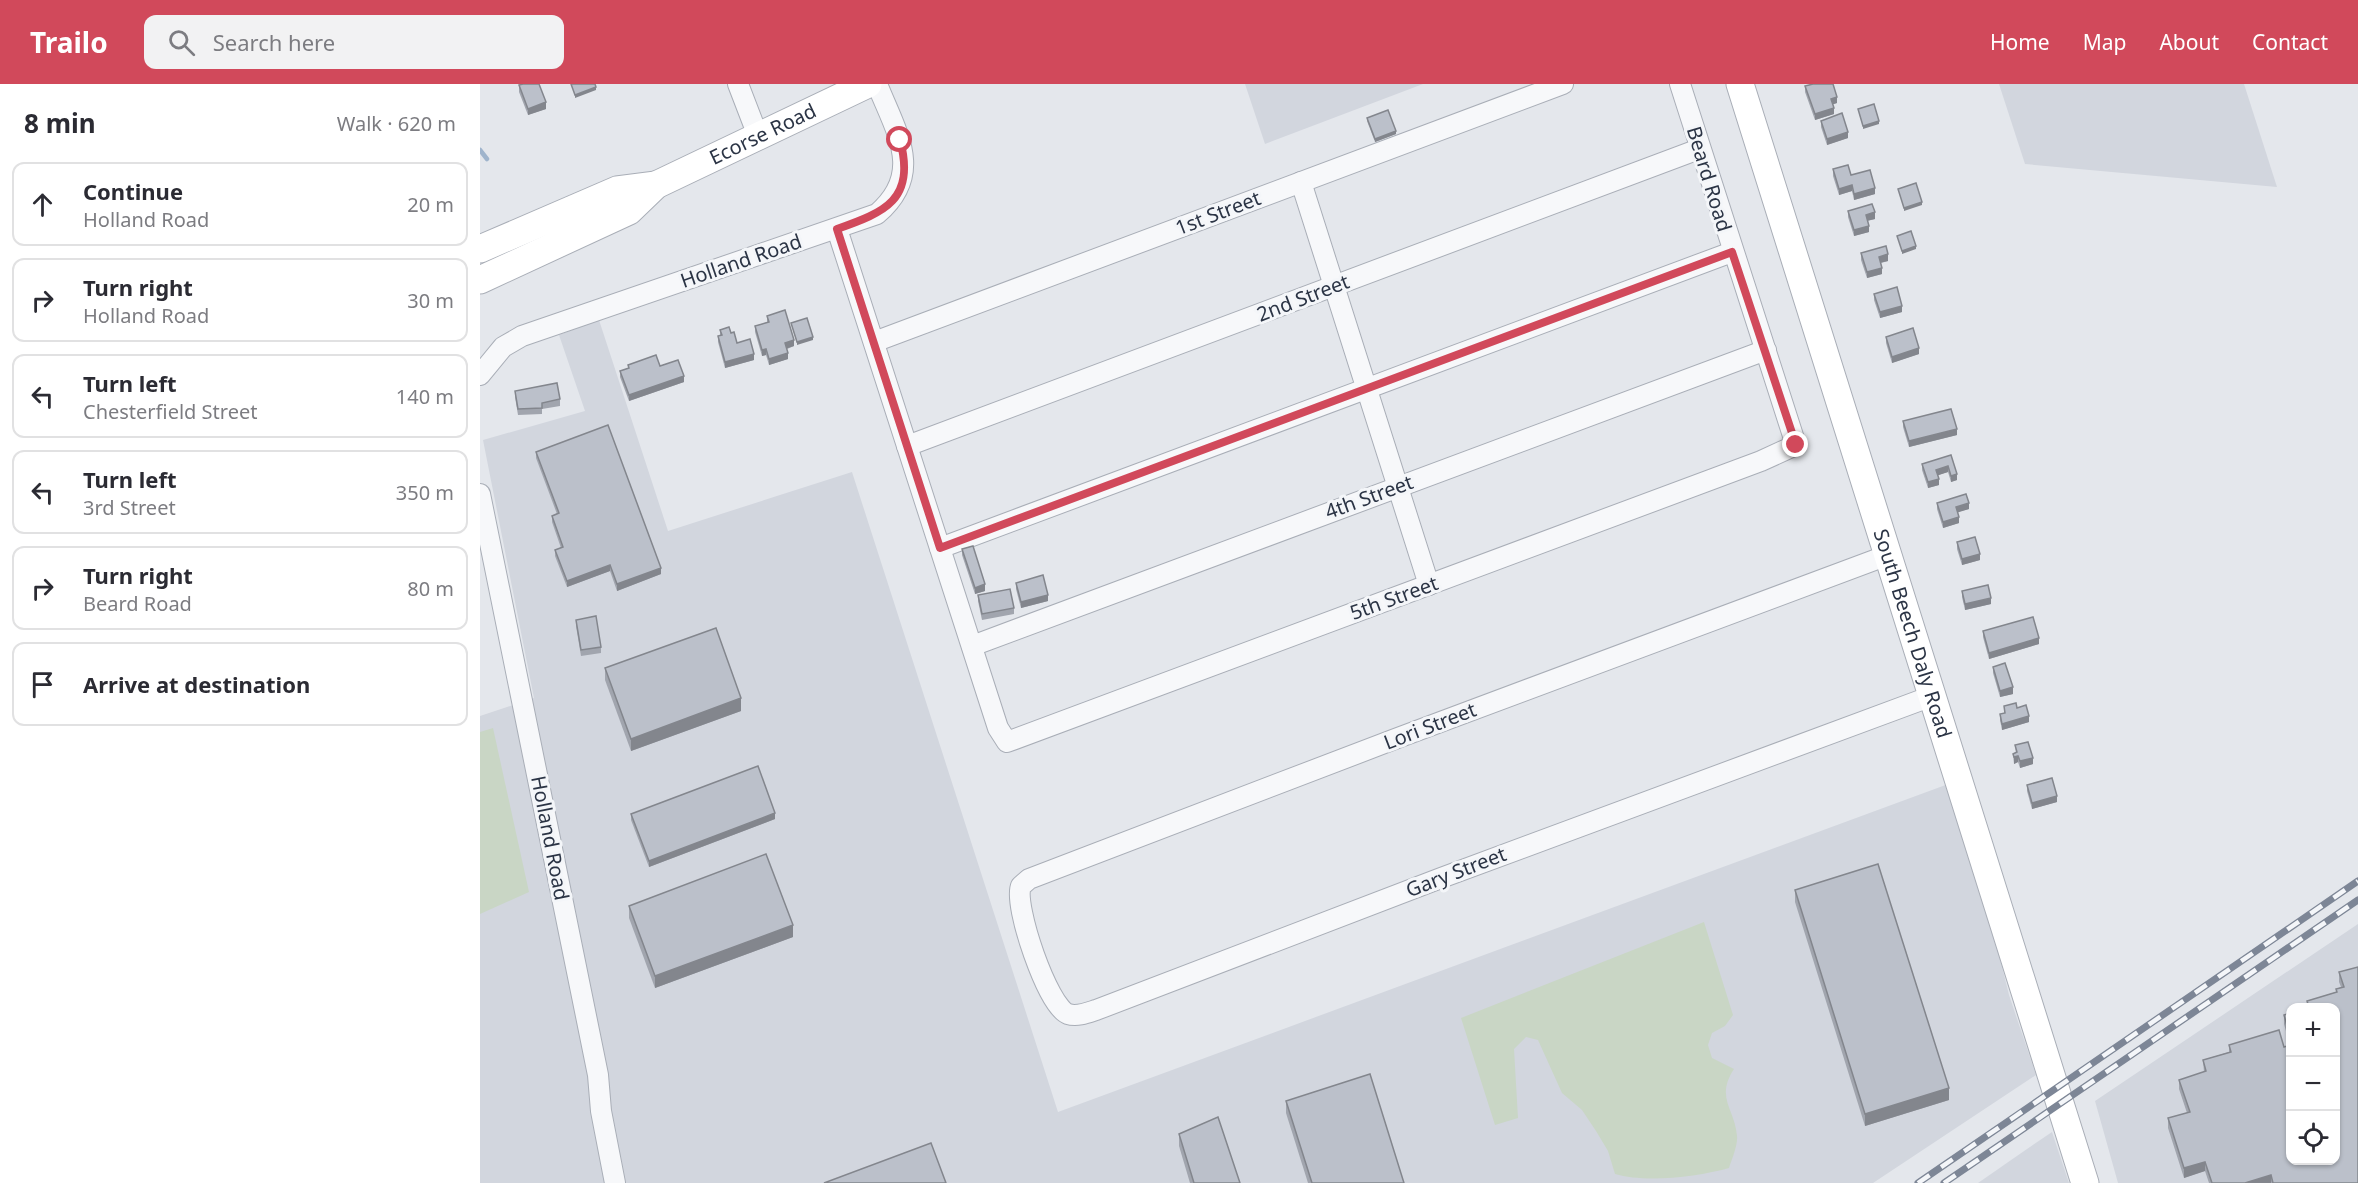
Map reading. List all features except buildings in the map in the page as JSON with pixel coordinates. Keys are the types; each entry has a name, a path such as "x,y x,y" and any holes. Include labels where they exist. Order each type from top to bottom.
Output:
{"street":[{"path":"738,84 758,136"},
{"name":"Ecorse Road","path":"480,279 628,212 657,185 868,84"},
{"name":"Holland Road","path":"480,375 503,347 522,336 877,214 896,195 903,177 904,157 900,140 877,84"},
{"name":"1st Street","path":"874,342 1563,84"},
{"name":"Beard Road","path":"1680,84 1699,150 1796,445"},
{"name":"South Beech Daly Road","path":"1740,84 2085,1183"},
{"name":"2nd Street","path":"907,446 1699,150"},
{"path":"1300,182 1429,585"},
{"name":"Ecorse Road","path":"480,249 617,190 657,185"},
{"path":"837,229 972,646"},
{"path":"940,548 1732,252"},
{"name":"4th Street","path":"972,646 1766,350"},
{"name":"5th Street","path":"972,646 998,728 1001,736 1007,742 1761,461 1796,445"},
{"name":"Holland Road","path":"480,494 597,1075 601,1111 615,1183"},
{"name":"Lori Street","path":"1028,933 1018,893 1029,879 1406,734 1888,555"},
{"name":"Gary Street","path":"1028,933 1041,975 1053,999 1067,1014 1078,1016 1932,696"}],"shaded area":[{"path":"1245,84 1423,84 1265,144"},
{"path":"1999,84 2244,84 2277,187 2025,164"},
{"path":"599,320 668,531 852,472 1058,1112 1951,783 1977,865 2009,995 2036,1075 1873,1183 480,1183 480,716 534,698 483,440 585,411 559,335"},
{"path":"2358,924 2358,1183 2118,1183 2095,1101"},
{"path":"2052,1132 2069,1183 1978,1183 2027,1149"}],"green space":[{"path":"493,728 529,892 480,914 480,732"},
{"path":"1704,922 1733,1015 1725,1026 1712,1033 1708,1045 1712,1058 1734,1069 1726,1088 1737,1136 1736,1148 1729,1168 1671,1178 1627,1177 1615,1174 1608,1151 1596,1131 1582,1110 1562,1093 1538,1040 1526,1037 1514,1049 1518,1118 1495,1125 1461,1018"}],"waterway":[{"path":"480,150 487,159"}],"railway":[{"path":"1918,1183 2358,881"},
{"path":"1944,1183 2358,900"}],"route":[{"path":"900,140 905,166 900,186 890,204 877,214 837,229 940,548 1732,252 1795,436 1796,445"}]}
